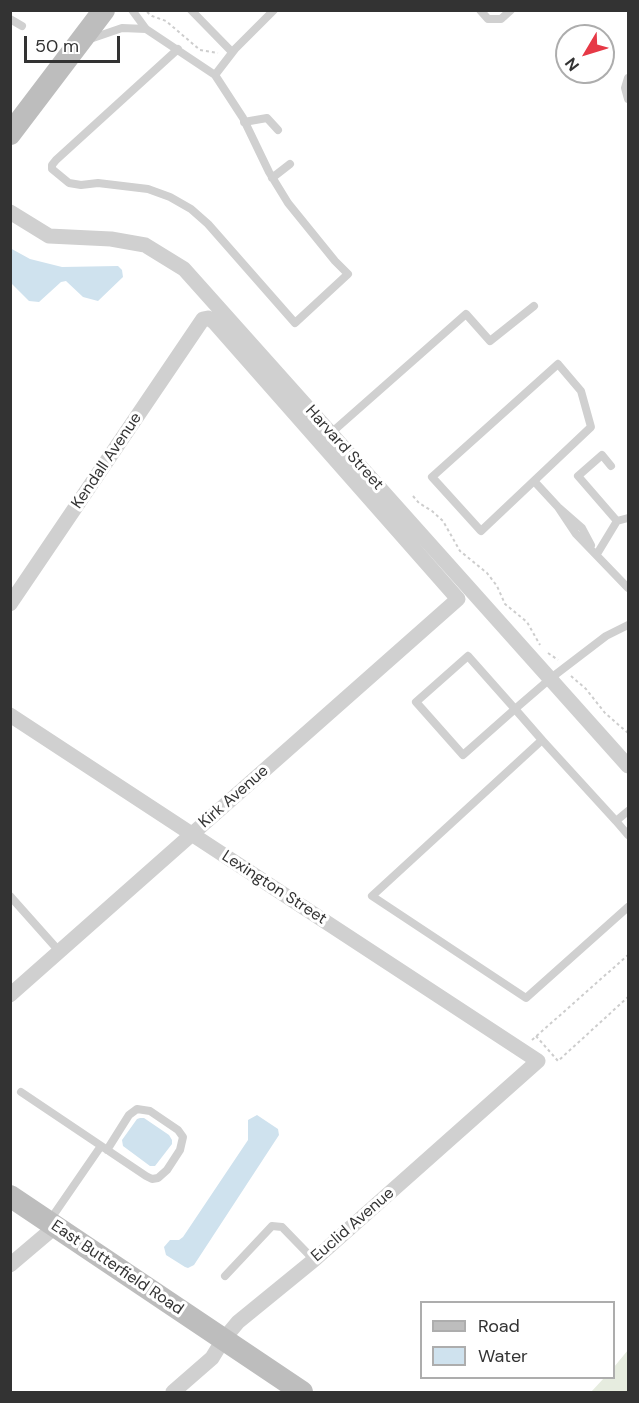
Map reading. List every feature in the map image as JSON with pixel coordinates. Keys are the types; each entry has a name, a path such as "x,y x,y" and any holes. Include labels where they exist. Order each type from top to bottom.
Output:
{"main road":[{"path":"10,134 104,10"},
{"name":"East Butterfield Road","path":"10,1196 302,1392"}],"street":[{"name":"Harvard Street","path":"10,212 49,236 111,238 144,245 184,269 628,766"},
{"name":"Harvard Street","path":"203,319 208,318 214,322 458,600"},
{"name":"Kendall Avenue","path":"10,604 203,319"},
{"name":"Kirk Avenue","path":"10,995 458,600"},
{"name":"Lexington Street","path":"10,715 538,1061"},
{"name":"Euclid Avenue","path":"173,1392 212,1358 238,1322 314,1260 538,1061"},
{"path":"10,1266 52,1224"}],"lane":[{"path":"132,10 146,29 178,49 215,75 244,122 272,178 304,224 348,274 294,323 208,224 191,209 170,197 148,189 98,183 81,185 69,183 52,169 56,160 178,49"},
{"path":"191,10 232,52"},
{"path":"215,75 232,52 274,10"},
{"path":"480,10 488,19 501,19 511,10"},
{"path":"10,19 22,26"},
{"path":"78,45 112,30 146,29"},
{"path":"628,78 625,88 628,99"},
{"path":"244,122 267,118 278,130"},
{"path":"272,178 290,164"},
{"path":"331,434 466,314 490,341 534,306"},
{"path":"558,364 581,391 591,427 534,481 481,531 432,477 558,364"},
{"path":"611,466 602,455 578,476 617,520"},
{"path":"534,481 558,507 576,534 628,588"},
{"path":"597,554 617,520 628,518"},
{"path":"628,625 606,636 551,678 515,709 463,755 416,702 468,656 515,709 542,740 628,835"},
{"path":"542,740 372,896 526,998 628,907"},
{"path":"616,822 628,811"},
{"path":"10,896 59,951"},
{"path":"21,1092 104,1148 146,1176 158,1178 163,1175 180,1150 183,1137 178,1130 150,1111 138,1109 129,1115 104,1148 52,1224"},
{"path":"225,1276 272,1226 282,1227 314,1260"}],"path":[{"path":"147,10 152,16 166,21 200,50 215,53 232,52"},
{"path":"413,496 443,521 459,550 487,573 497,586 505,604 527,622 541,646"},
{"path":"545,652 556,657 605,713 628,733"},
{"path":"520,1050 628,955"},
{"path":"536,1036 558,1061 628,997"}],"shaded area":[{"path":"628,1350 628,1392 591,1392 603,1379 615,1379 615,1366"}],"water":[{"path":"10,248 30,259 62,267 118,266 122,270 123,277 98,301 83,297 66,281 61,282 39,302 29,301 11,283"},
{"path":"257,1115 278,1129 279,1135 194,1265 185,1267 166,1255 164,1247 170,1240 179,1240 183,1237 248,1140 248,1120"},
{"path":"140,1118 144,1118 169,1135 172,1140 172,1144 155,1166 150,1166 123,1146 122,1140"}]}
